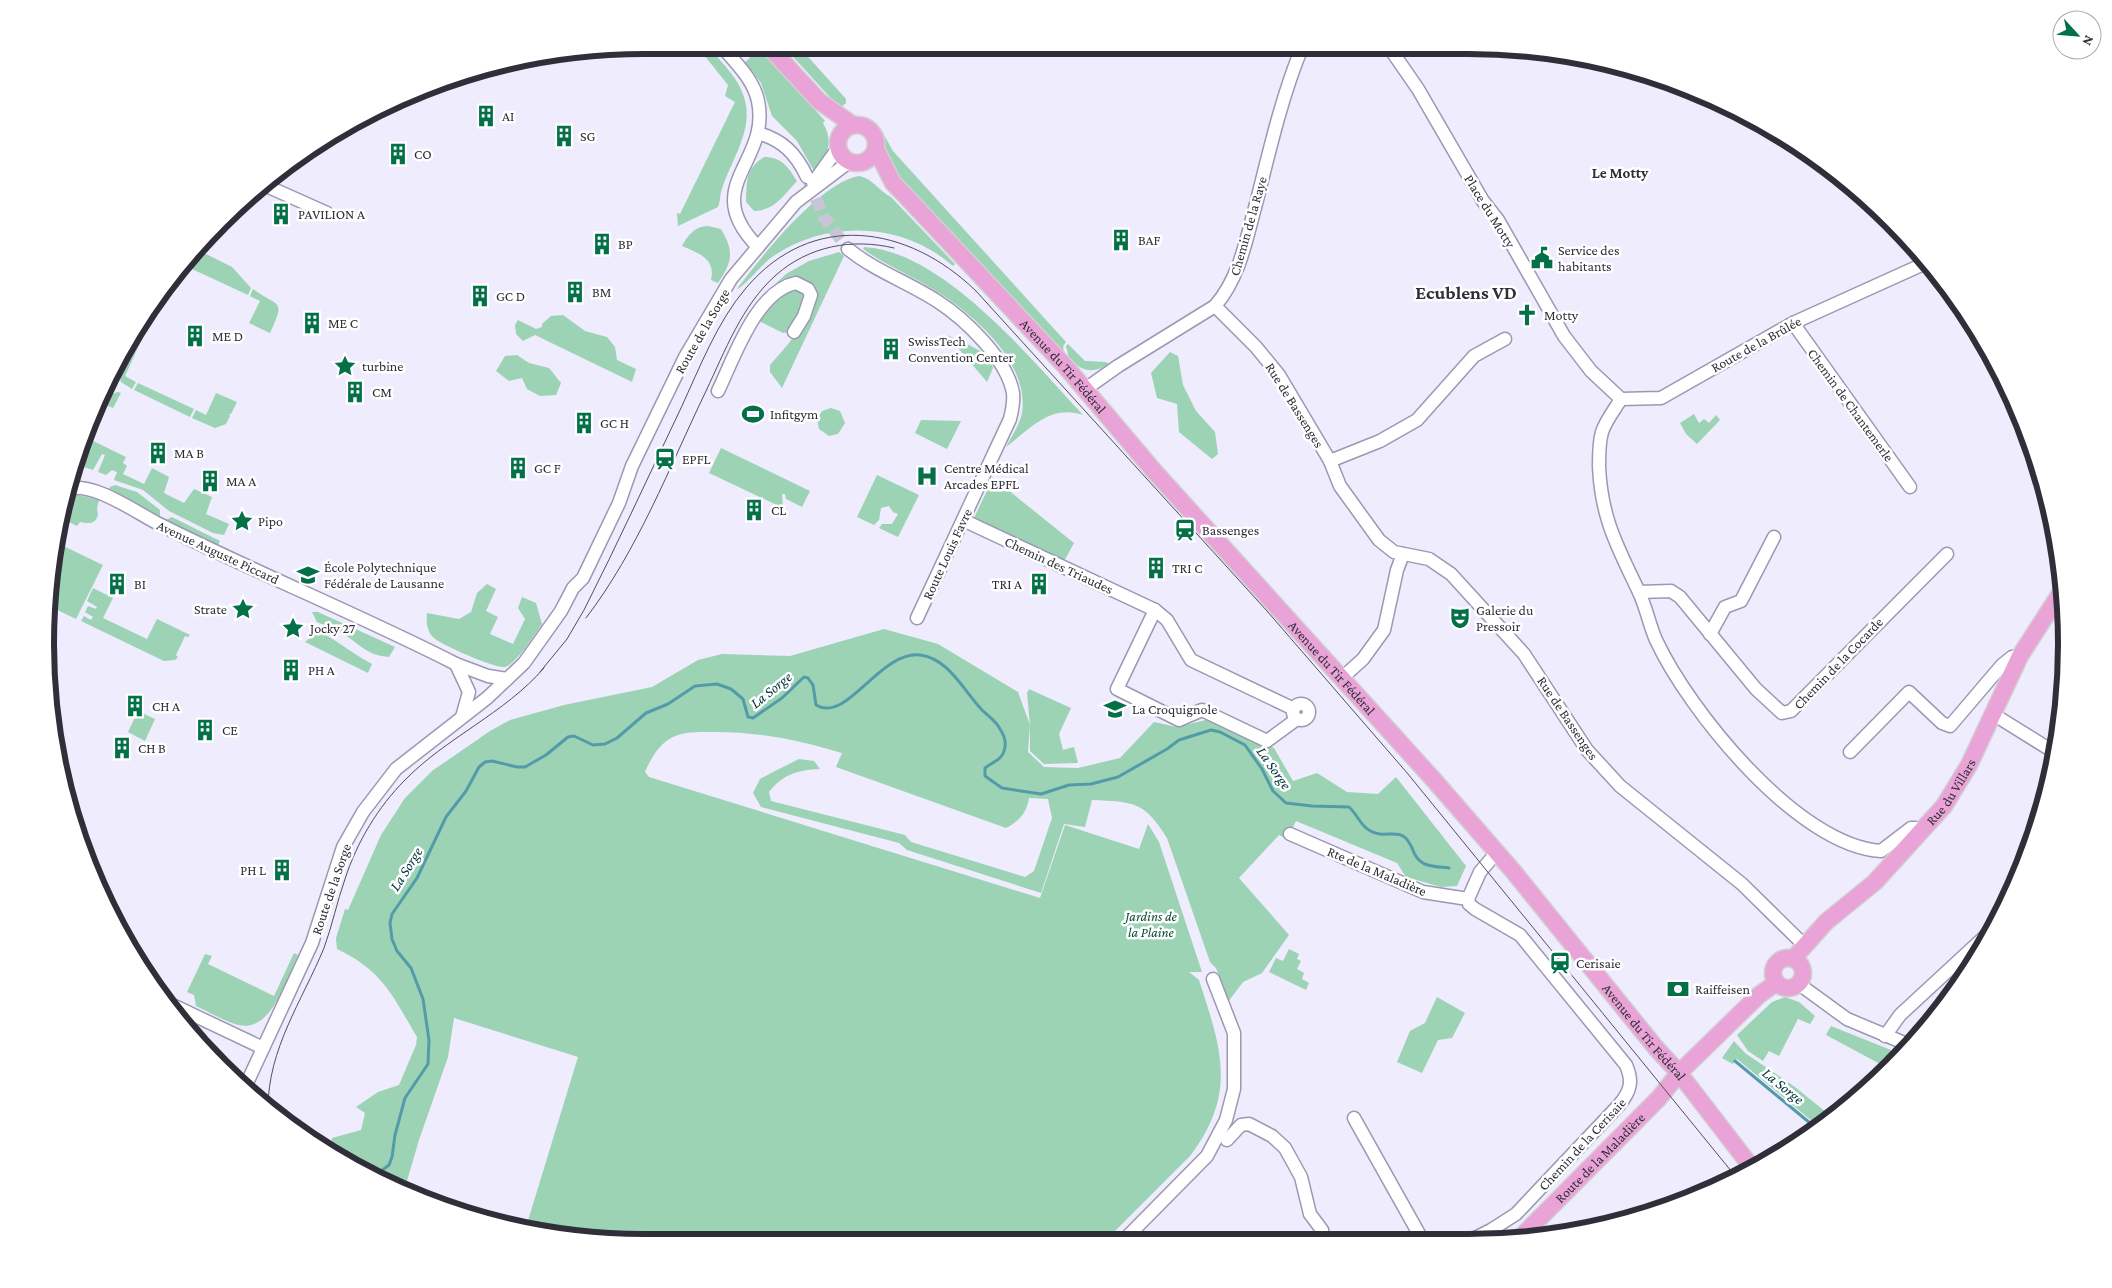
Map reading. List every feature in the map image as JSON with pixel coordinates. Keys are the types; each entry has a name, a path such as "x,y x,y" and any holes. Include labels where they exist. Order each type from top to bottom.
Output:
{"main road":[{"path":"776,54 818,101 853,126"},
{"path":"818,101 838,143 842,156 854,163 872,157 876,149 876,140 872,132 863,126 853,126 846,129 838,143"},
{"name":"Avenue du Tir Fédéral","path":"876,149 893,183 1066,367 1084,390 1497,852 1679,1073 1748,1163"},
{"name":"Avenue du Tir Fédéral","path":"854,163 893,183"},
{"name":"Rue du Villars","path":"1793,958 1804,944 1875,882 1922,833 1958,785 2020,656 2056,599"},
{"path":"1783,958 1793,958 1803,970 1799,984 1787,988 1776,983 1772,974 1775,964 1783,958"},
{"path":"1679,1073 1759,995 1776,983"},
{"name":"Route de la Maladière","path":"1527,1231 1659,1098 1679,1073"}],"street":[{"path":"728,54 754,89 758,102 758,133 740,173 733,204 739,225 758,247"},
{"name":"Chemin de la Raye","path":"1084,390 1118,366 1215,306 1226,293 1235,276 1301,54"},
{"name":"Place du Motty","path":"1394,54 1418,89 1483,201 1498,220 1564,336 1591,371 1621,399"},
{"path":"758,133 783,143 801,163 807,177"},
{"name":"Route de la Sorge","path":"248,1081 312,943 334,871 354,827 374,796 396,769 462,717 524,663 561,611 573,588 577,572 601,520 611,501 623,486 685,357 731,279 805,193 838,143"},
{"name":"Route de la Sorge","path":"805,193 854,163"},
{"path":"270,188 327,213"},
{"name":"Route Louis Favre","path":"848,250 880,271 937,301 955,315 992,353 1011,385 1013,395 1010,419 917,618"},
{"name":"Route de la Brûlée","path":"1621,399 1661,398 1793,323 1920,265"},
{"path":"718,391 753,318 781,290 794,283 808,288 811,295 804,316 794,332"},
{"name":"Rue de Bassenges","path":"1215,306 1256,347 1278,375 1330,461 1340,486 1379,540 1394,552 1429,559 1462,585 1529,661 1587,750 1614,779 1742,884 1804,944"},
{"name":"Chemin de Chantemerle","path":"1793,323 1910,487"},
{"path":"1330,461 1380,441 1417,420 1474,356 1505,339"},
{"path":"1621,399 1602,432 1599,457 1600,482 1609,528 1619,553 1639,592 1656,640 1692,701 1750,770 1781,798 1843,842 1881,851 1911,828 1915,828 1922,833"},
{"name":"Avenue Auguste Piccard","path":"75,488 81,487 104,495 217,552 456,664 488,676 507,679"},
{"name":"Chemin des Triaudes","path":"963,520 1153,609 1167,620 1191,660 1295,714 1267,741 1202,710 1179,720 1116,689 1153,609"},
{"path":"1710,634 1725,607 1741,601 1774,537"},
{"path":"1342,678 1363,659 1384,630 1397,570 1403,554"},
{"name":"Chemin de la Cocarde","path":"1639,592 1654,590 1675,594 1756,689 1782,712 1792,711 1946,554"},
{"path":"1850,752 1908,692 1942,723 1950,726 2002,665 2012,657 2020,656"},
{"path":"456,664 464,677 468,692 462,717"},
{"path":"1993,714 2049,749"},
{"name":"Rte de la Maladière","path":"1290,834 1423,892 1468,899"},
{"path":"1468,899 1480,872 1497,852"},
{"name":"Chemin de la Cerisaie","path":"1468,899 1469,904 1475,909 1520,935 1619,1054 1630,1075 1631,1084 1628,1095 1508,1221 1483,1234"},
{"path":"1885,1036 1900,1015 1975,946"},
{"path":"1130,1234 1207,1156 1226,1120 1234,1089 1234,1033 1212,979"},
{"path":"1799,984 1847,1019 1903,1043"},
{"path":"181,1009 263,1048"},
{"path":"1354,1118 1419,1234"},
{"path":"1227,1140 1241,1125 1249,1124 1272,1136 1285,1148 1301,1178 1310,1214 1319,1234"}],"green space":[{"path":"703,54 714,54 735,78 744,97 747,109 746,121 744,133 725,180 718,207 678,226 677,213 680,214 735,102 725,96 728,85"},
{"path":"746,54 766,54 825,121 823,123 828,136 828,148 823,160 814,171 797,141 772,116 761,83 745,62 750,58"},
{"path":"791,54 806,54 846,99 846,103 841,107 837,105"},
{"path":"880,128 893,151 1066,342 1063,346 1064,353 895,174 881,151 881,140 877,131"},
{"path":"764,157 780,161 797,181 773,205 754,211 746,202 748,176 753,166"},
{"path":"859,176 868,179 891,197 955,264 953,266 933,251 911,241 888,234 864,231 840,232 816,236 772,257 737,289 776,241 809,206 826,192 843,182"},
{"path":"703,226 721,229 730,250 727,268 718,283 711,280 711,266 708,261 700,254 682,246 692,232"},
{"path":"864,247 894,253 924,267 954,287 1012,338 1083,415 1071,412 1050,416 1032,426 1006,447 1022,413 1022,394 1017,375 1008,358 995,341 964,311 933,289 871,255 863,249"},
{"path":"203,252 232,267 251,288 248,295 192,269"},
{"path":"839,252 844,256 782,388 770,372 770,365 805,320 810,309 812,290 804,283 788,284 779,288 771,295 751,317 748,316 771,288 786,274 809,261"},
{"path":"789,288 808,293 792,331 783,333 755,319"},
{"path":"253,289 274,302 279,309 270,333 249,323 260,301 250,296"},
{"path":"563,315 585,331 607,337 615,347 617,360 636,369 632,382 535,335 523,341 516,334 515,325 518,320 536,329 542,327 542,324 551,316"},
{"path":"146,330 125,376 136,382 132,389 121,382 119,376"},
{"path":"947,335 974,347 986,356 993,368 987,382"},
{"path":"1068,344 1085,361 1106,362 1109,364 1093,370 1083,369 1069,358 1066,346"},
{"path":"1170,352 1178,356 1183,385 1196,411 1215,432 1218,454 1212,459 1179,432 1177,404 1157,398 1151,373"},
{"path":"517,355 529,363 549,368 561,383 556,395 540,396 527,389 522,378 509,381 496,371 505,356"},
{"path":"138,383 194,409 190,417 134,390"},
{"path":"118,392 121,393 113,408 105,405 109,395"},
{"path":"216,393 237,402 231,414 229,414 230,416 226,424 215,428 192,418 196,410 206,415"},
{"path":"831,408 840,411 845,423 838,434 829,436 819,429 817,419 822,411"},
{"path":"1694,414 1699,423 1704,419 1709,423 1716,415 1720,420 1697,444 1686,434 1680,423"},
{"path":"921,420 961,421 947,449 915,433"},
{"path":"91,440 126,457 123,463 127,466 123,474 144,484 152,468 169,477 164,493 184,503 194,489 212,497 206,514 229,524 224,535 213,533 169,511 143,490 114,480 117,472 112,470 106,475 98,472 105,455 102,454 93,470 82,466"},
{"path":"721,448 810,491 802,507 786,499 785,494 782,494 783,508 709,473"},
{"path":"877,475 919,495 898,537 879,528 882,524 892,524 898,514 893,512 889,506 881,508 879,520 874,525 857,517"},
{"path":"993,478 1074,543 1063,563 973,520"},
{"path":"115,485 137,492 160,510 160,516 157,518 108,492 110,487"},
{"path":"73,494 99,500 98,515 94,522 80,522 77,526 67,521"},
{"path":"172,517 220,541 217,547 163,521"},
{"path":"62,546 103,565 76,619 55,609 59,567"},
{"path":"487,584 496,589 486,611 498,617 490,634 513,644 525,619 518,608 522,597 536,603 542,624 520,655 505,667 481,661 447,646 434,638 428,627 427,613 459,619 471,612 477,593"},
{"path":"93,588 113,598 103,618 147,639 157,619 190,635 188,637 185,636 176,655 178,657 175,660 164,661 81,621 84,616 91,620 93,617 85,612 88,606 96,609 97,607 87,601"},
{"path":"312,612 318,612 395,647 389,657 370,652 342,633 317,622"},
{"name":"Jardins de la Plaine","path":"884,629 938,644 1018,692 1030,725 1028,752 1044,767 1078,768 1120,758 1154,722 1177,727 1214,718 1274,748 1293,781 1317,773 1347,792 1378,794 1396,777 1466,866 1457,886 1441,887 1406,877 1397,863 1296,821 1287,839 1279,835 1239,878 1289,935 1262,973 1243,982 1228,1002 1216,968 1210,962 1167,838 1151,817 1137,806 1128,803 1092,800 1085,827 1064,824 1041,893 907,850 899,843 761,807 753,793 760,779 775,771 799,759 814,761 820,769 805,770 785,777 769,792 771,801 905,835 911,842 1025,877 1034,871 1052,818 1048,799 1029,798 1021,816 1006,828 836,767 842,753 810,744 763,735 731,732 693,732 683,734 668,740 656,752 645,772 649,777 1040,898 1065,825 1139,849 1148,824 1159,842 1202,972 1189,972 1199,980 1214,1027 1221,1070 1220,1091 1215,1111 1205,1133 1190,1156 1112,1234 644,1234 605,1233 529,1223 527,1223 578,1057 454,1018 448,1057 419,1140 406,1184 331,1144 332,1138 361,1130 365,1113 356,1107 378,1092 399,1085 416,1045 417,1037 393,996 376,975 353,957 337,949 336,938 345,909 348,910 381,835 405,798 432,771 490,731 510,720 564,705 652,687 698,660 722,654 790,656"},
{"path":"318,631 372,664 368,673 305,642"},
{"path":"1029,689 1071,708 1059,734 1063,750 1074,747 1078,763 1044,764 1030,751 1027,693"},
{"path":"138,711 155,719 145,741 128,732"},
{"path":"1289,949 1299,954 1297,959 1301,961 1297,969 1304,973 1302,979 1309,983 1306,990 1269,972 1276,958 1283,961"},
{"path":"294,953 298,955 276,1002 269,1013 260,1021 250,1025 238,1025 196,1006 194,995 187,992 205,954 212,956 208,964 274,996"},
{"path":"1437,997 1465,1013 1452,1038 1438,1040 1422,1073 1397,1062 1410,1031 1425,1023"},
{"path":"1785,997 1799,1002 1815,1016 1810,1024 1798,1019 1779,1056 1769,1051 1763,1061 1748,1051 1737,1035 1772,1002"},
{"path":"1831,1026 1891,1050 1881,1065 1826,1035"},
{"path":"1734,1041 1745,1053 1795,1087 1826,1112 1813,1122 1737,1059 1733,1064 1722,1058"}],"waterway":[{"name":"La Sorge","path":"380,1172 389,1165 392,1157 395,1135 405,1098 428,1064 429,1040 423,999 411,968 397,951 392,939 390,923 392,914 417,878 446,817 466,791 479,767 485,762 492,761 525,767 546,755 568,737 574,736 593,745 605,744 617,738 646,713 668,704 695,686 717,684 731,689 743,699 748,717 753,718 782,698 804,677 808,678 813,685 816,705 828,708 840,705 891,664 905,657 920,655 930,657 955,676 982,710 994,721 1004,736 1005,748 1003,754 985,768 985,776 1002,788 1041,794 1069,785 1091,784 1118,777 1179,740 1211,730 1220,732 1245,745 1262,769 1273,791 1286,803 1349,807 1369,830 1380,834 1398,834 1405,837 1422,863 1449,868"},
{"name":"La Sorge","path":"1735,1061 1811,1124"}],"tunnel":[{"path":"809,182 823,216 848,249"}],"tram line":[{"path":"540,672 567,639 584,610 710,345 726,315 746,288 772,263 800,246 830,237 860,236 891,240 921,252 949,269 976,291 1267,611 1408,774 1732,1172"},
{"path":"586,618 605,592 637,537 735,329 753,300 776,275 789,265 817,251 832,247 862,244 894,248"},
{"path":"269,1099 274,1066 280,1045 324,948 350,865 377,813 395,790 421,765 511,699 544,668"}],"place":[{"name":"AI","path":"486,116"},
{"name":"SG","path":"564,136"},
{"name":"CO","path":"398,154"},
{"name":"PAVILION A","path":"281,214"},
{"name":"BAF","path":"1121,240"},
{"name":"BP","path":"602,244"},
{"name":"Service des habitants","path":"1542,258"},
{"name":"BM","path":"575,292"},
{"name":"GC D","path":"480,296"},
{"name":"Motty","path":"1527,315"},
{"name":"ME C","path":"312,323"},
{"name":"ME D","path":"195,336"},
{"name":"SwissTech Convention Center","path":"891,349"},
{"name":"turbine","path":"345,366"},
{"name":"CM","path":"355,392"},
{"name":"Infitgym","path":"753,414"},
{"name":"GC H","path":"584,423"},
{"name":"MA B","path":"158,453"},
{"name":"EPFL","path":"665,459"},
{"name":"GC F","path":"518,468"},
{"name":"Centre Médical Arcades EPFL","path":"927,476"},
{"name":"MA A","path":"210,481"},
{"name":"CL","path":"754,510"},
{"name":"Pipo","path":"242,521"},
{"name":"Bassenges","path":"1185,530"},
{"name":"TRI C","path":"1156,568"},
{"name":"École Polytechnique Fédérale de Lausanne","path":"308,575"},
{"name":"BI","path":"117,584"},
{"name":"TRI A","path":"1039,584"},
{"name":"Strate","path":"243,609"},
{"name":"Galerie du Pressoir","path":"1460,618"},
{"name":"Jocky 27","path":"293,628"},
{"name":"PH A","path":"291,670"},
{"name":"CH A","path":"135,706"},
{"name":"La Croquignole","path":"1115,709"},
{"name":"CE","path":"205,730"},
{"name":"CH B","path":"122,748"},
{"name":"PH L","path":"282,870"},
{"name":"Cerisaie","path":"1560,963"},
{"name":"Raiffeisen","path":"1678,989"}],"district":[{"name":"Le Motty","path":"1620,173"},
{"name":"Ecublens VD","path":"1466,292"}]}
